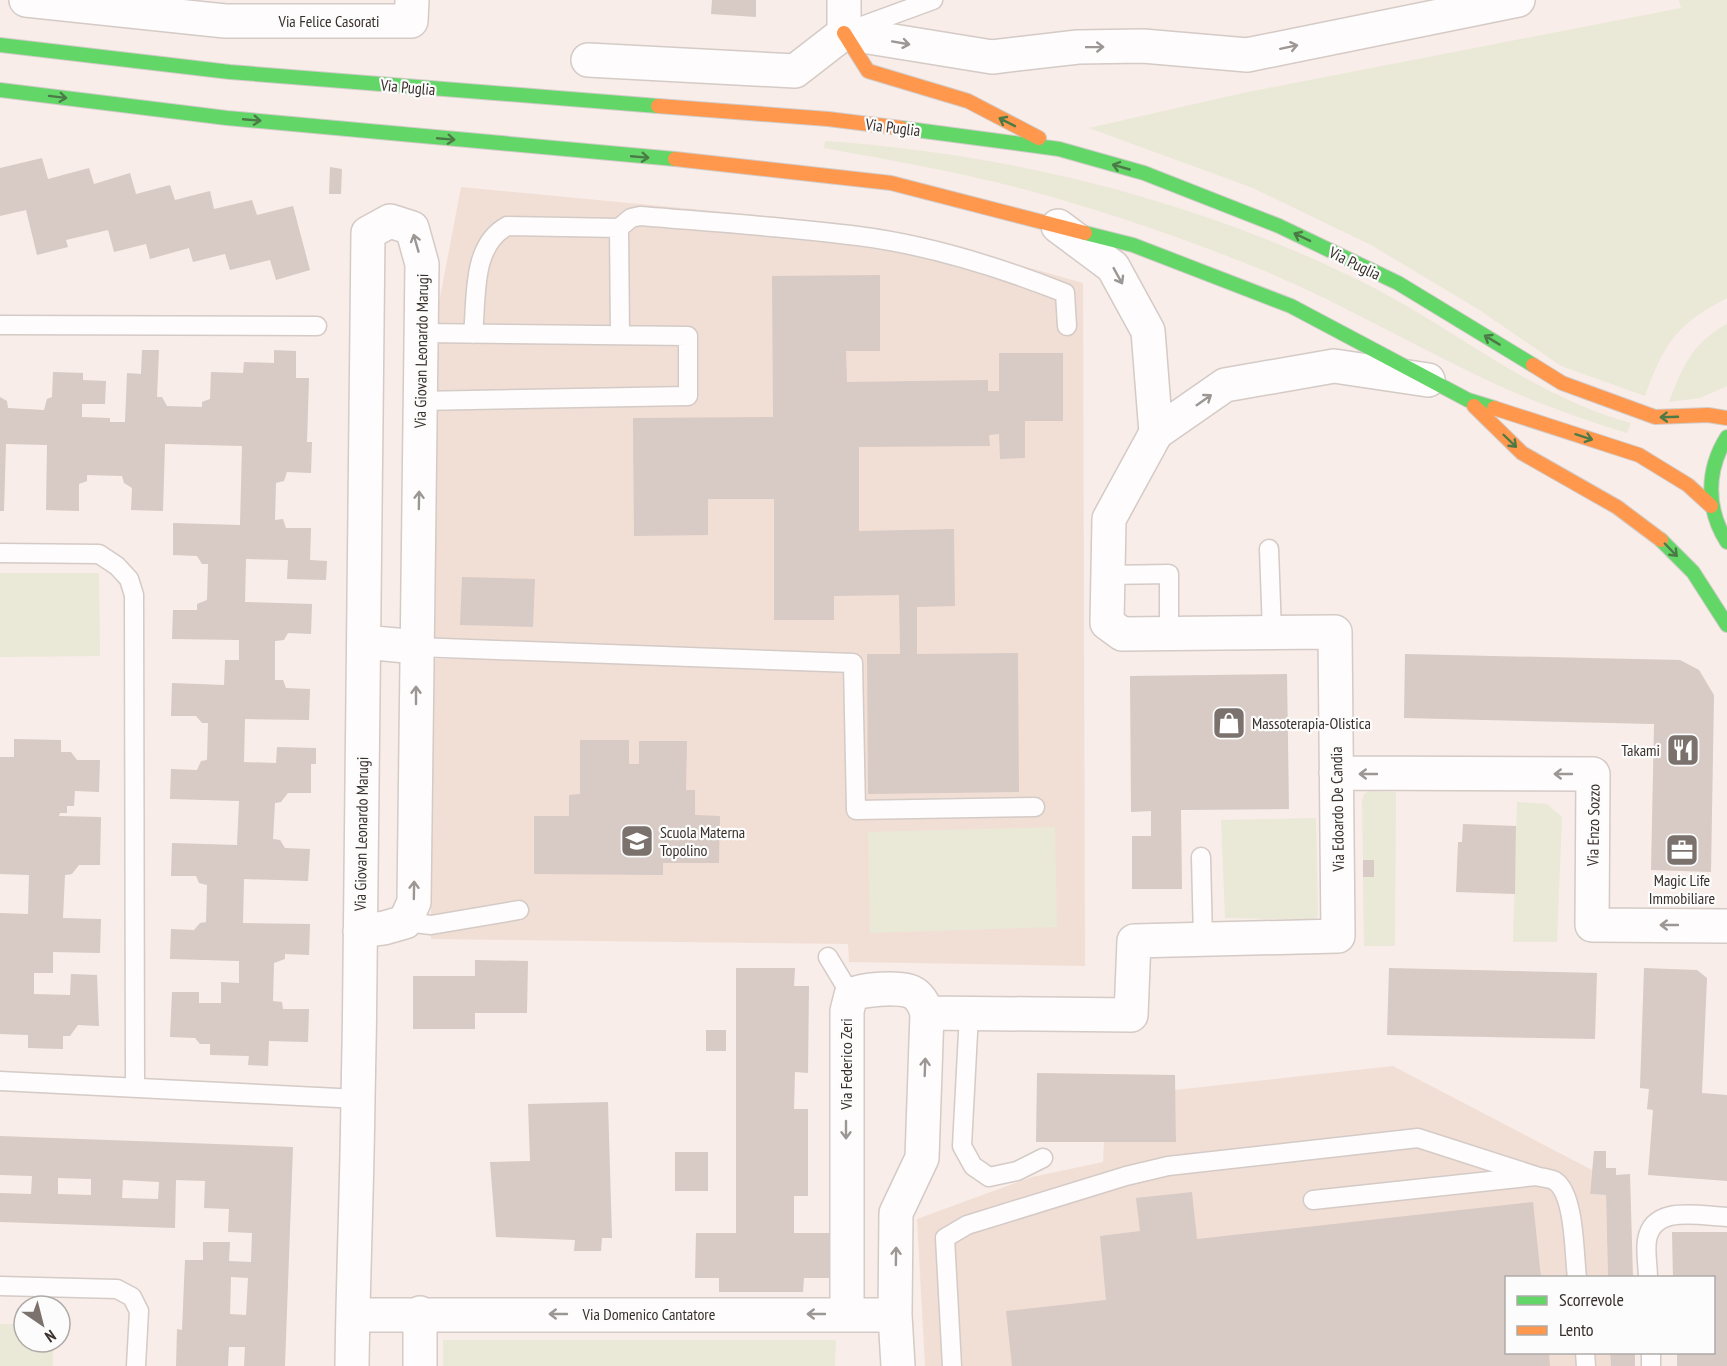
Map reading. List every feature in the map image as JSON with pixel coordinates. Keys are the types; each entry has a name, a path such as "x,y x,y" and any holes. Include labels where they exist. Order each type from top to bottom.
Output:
{"main road":[{"path":"844,33 868,71 968,101 1059,149"},
{"name":"Via Puglia","path":"0,45 254,74 828,119 1059,149 1143,173 1279,226 1398,284 1562,383 1655,417 1708,415 1727,418"},
{"path":"0,90 227,118 758,166 880,182 1057,225 1133,245 1291,306 1468,400 1639,455 1688,485 1711,506"},
{"path":"1468,400 1522,453 1617,507 1662,541 1693,572 1727,625"},
{"path":"1727,437 1721,444 1711,474 1711,506 1721,535 1727,542"}],"street":[{"name":"Via Felice Casorati","path":"26,0 225,21 411,21 412,0"},
{"path":"225,21 252,0"},
{"path":"844,0 844,33"},
{"path":"588,60 795,71 844,33 992,57 1078,47 1143,46 1247,55 1518,0"},
{"name":"Via Giovan Leonardo Marugi","path":"352,1366 358,1099 368,233 390,221 412,228 422,264 414,902 405,922 360,931"},
{"path":"1057,225 1113,267 1148,331 1156,433"},
{"name":"Via Edoardo De Candia","path":"927,1013 1131,1015 1134,941 1338,936 1335,632 1169,631 1122,634 1107,623 1108,519 1156,433 1226,385 1334,366 1428,380"},
{"path":"364,642 417,647"},
{"name":"Via Enzo Sozzo","path":"1336,773 1593,774 1592,925 1727,926"},
{"name":"Via Federico Zeri","path":"848,1314 846,1011 851,995 864,990 910,991 922,1000 927,1013"},
{"path":"898,1366 895,1315 896,1214 922,1158 927,1013"},
{"path":"420,1313 420,1366"},
{"name":"Via Domenico Cantatore","path":"352,1315 420,1313 895,1315"}],"lane":[{"path":"844,33 933,0"},
{"path":"473,334 481,254 493,233 507,226 619,228 631,218 640,216 860,236 997,268 1065,293 1068,326"},
{"path":"619,228 620,335"},
{"path":"0,325 317,326"},
{"path":"420,401 688,396 688,336 421,333"},
{"path":"1269,549 1272,632"},
{"path":"0,553 99,554 117,566 129,579 134,596 135,1088"},
{"path":"1107,575 1169,574 1169,631"},
{"path":"417,647 853,663 856,810 1035,807"},
{"path":"1201,858 1203,940"},
{"path":"405,922 431,925 519,910"},
{"path":"828,957 851,995"},
{"path":"969,1014 962,1146 973,1166 990,1177 1017,1170 1044,1158"},
{"path":"0,1081 358,1099"},
{"path":"952,1366 945,1238 967,1226 1126,1176 1167,1166 1418,1138 1554,1181 1563,1190 1569,1202 1577,1276"},
{"path":"1313,1200 1536,1176"},
{"path":"1648,1276 1647,1240 1654,1223 1664,1215 1727,1217"},
{"path":"0,1286 117,1289 132,1297 139,1311 136,1366"}],"shaded area":[{"path":"1679,0 1727,0 1727,298 1695,317 1674,337 1659,362 1645,396 1561,366 1478,309 1371,245 1253,188 1089,128 1243,93 1681,8"},
{"path":"825,141 967,157 1108,187 1177,207 1312,258 1408,307 1530,381 1562,397 1631,423 1627,433 1519,395 1287,281 1169,235 1023,189 824,148"},
{"path":"461,187 839,223 973,252 1083,283 1085,966 849,962 848,944 431,939 432,659 449,659 450,638 435,638 438,308"},
{"path":"1727,324 1727,386 1700,398 1669,402 1690,357 1705,339"},
{"path":"0,573 99,573 100,656 0,657"},
{"path":"1369,791 1396,792 1395,946 1364,946 1363,877 1374,877 1374,860 1363,860 1362,801 1364,794"},
{"path":"1517,802 1547,804 1562,817 1557,942 1513,942"},
{"path":"1316,818 1318,916 1313,920 1225,918 1221,820"},
{"path":"1055,827 1057,927 870,933 868,832"},
{"path":"1393,1066 1592,1170 1590,1194 1606,1195 1608,1276 1505,1276 1505,1354 1610,1354 1611,1366 925,1366 917,1219 1032,1177 1103,1162 1104,1142 1176,1142 1175,1090"},
{"path":"0,1324 12,1324 12,1354 53,1354 53,1366 0,1366"},
{"path":"443,1340 836,1340 835,1366 443,1366"}],"building":[{"path":"712,0 756,0 756,17 711,14"},
{"path":"42,158 48,179 89,168 94,184 130,173 136,194 170,185 175,200 210,191 214,209 252,200 257,215 293,206 310,270 276,280 270,260 230,270 225,254 193,262 189,248 150,259 146,244 114,252 108,230 66,240 68,247 37,255 26,210 0,216 0,168"},
{"path":"330,167 342,169 341,194 329,194"},
{"path":"880,275 880,351 846,351 847,382 988,380 988,391 999,391 999,353 1063,353 1063,421 1025,421 1025,458 1000,459 999,434 989,435 990,446 859,447 859,531 954,529 955,606 917,607 917,654 1018,653 1019,792 868,794 867,654 900,654 899,595 834,596 834,620 774,620 774,499 708,499 708,535 634,536 633,418 773,417 772,276"},
{"path":"142,350 159,350 157,397 162,397 167,406 202,407 202,402 210,399 211,372 243,373 244,362 274,363 274,350 296,351 296,378 309,378 307,442 312,442 311,473 287,472 284,481 276,483 275,520 283,519 286,528 311,528 310,560 327,561 326,580 287,579 288,560 246,559 245,602 312,604 311,634 288,633 284,640 275,641 275,680 283,680 286,688 310,689 309,720 245,719 244,762 276,763 277,747 316,748 316,764 311,764 311,793 288,793 281,802 275,803 273,839 280,840 285,848 310,849 308,881 244,879 243,923 310,924 309,955 285,954 285,959 274,963 273,1001 282,1002 283,1009 309,1009 308,1042 269,1041 268,1066 248,1065 249,1056 210,1055 210,1044 200,1044 195,1038 170,1037 172,992 199,992 199,1003 221,1003 221,982 239,983 239,961 170,959 171,929 194,930 200,923 206,922 207,885 199,883 196,876 171,876 172,843 237,845 239,801 170,799 171,769 197,770 201,761 207,760 208,723 202,723 196,716 171,716 172,683 224,685 225,660 239,660 239,640 172,639 173,610 197,610 197,604 207,600 208,564 202,564 197,556 173,555 173,523 240,525 242,446 165,444 163,511 131,510 132,488 124,483 122,476 87,475 87,481 79,484 79,511 46,510 47,445 6,444 4,511 0,511 0,397 7,401 8,408 44,410 47,399 52,397 53,372 83,373 83,380 106,381 105,404 82,404 82,417 110,418 110,422 125,422 127,373 141,374"},
{"path":"462,577 535,579 533,627 460,625"},
{"path":"1405,654 1680,660 1699,670 1714,695 1711,872 1651,870 1654,724 1404,718"},
{"path":"1287,674 1289,809 1181,810 1182,889 1132,889 1132,836 1151,836 1151,811 1131,812 1130,676"},
{"path":"14,739 61,740 61,752 71,752 77,760 100,760 99,792 75,791 74,806 67,806 67,813 60,813 59,816 101,817 100,865 79,865 72,874 65,875 63,918 101,919 100,953 53,952 53,973 34,973 34,994 70,995 71,974 97,975 99,1026 78,1025 70,1036 63,1036 63,1049 28,1048 28,1035 0,1034 0,913 28,914 29,875 0,874 0,757 14,757"},
{"path":"580,740 629,740 629,764 639,764 639,741 687,741 686,790 695,790 695,815 720,816 719,863 663,863 663,875 534,874 534,816 569,816 569,795 580,794"},
{"path":"1463,824 1516,826 1515,894 1456,892 1458,842 1462,842"},
{"path":"1363,860 1374,860 1374,877 1363,877"},
{"path":"475,960 528,961 527,1013 475,1013 475,1029 413,1029 413,976 475,976"},
{"path":"736,968 795,968 794,986 809,986 808,1073 795,1072 794,1109 808,1109 808,1196 794,1196 794,1233 831,1233 831,1278 804,1278 803,1292 719,1292 719,1278 695,1278 696,1233 736,1233"},
{"path":"1389,968 1597,973 1595,1039 1387,1035"},
{"path":"1644,968 1697,970 1707,978 1702,1093 1727,1095 1727,1181 1648,1175 1653,1110 1647,1109 1649,1089 1640,1088"},
{"path":"706,1030 726,1030 726,1051 706,1051"},
{"path":"1037,1073 1175,1075 1176,1142 1036,1142"},
{"path":"608,1102 612,1238 602,1238 601,1251 574,1251 575,1240 496,1237 490,1162 530,1161 528,1104"},
{"path":"0,1136 293,1147 285,1366 244,1366 245,1347 229,1347 228,1366 176,1366 177,1329 182,1330 185,1260 203,1260 203,1242 230,1242 229,1261 251,1262 252,1233 228,1232 229,1209 204,1208 205,1181 176,1180 175,1228 0,1222 0,1193 31,1194 32,1176 0,1175","holes":["58,1178 91,1179 91,1195 58,1194","123,1180 159,1182 158,1199 122,1198","231,1277 248,1278 246,1315 230,1314"]},
{"path":"1594,1151 1606,1151 1606,1168 1616,1168 1616,1175 1630,1174 1633,1276 1608,1276 1606,1195 1590,1194"},
{"path":"675,1152 708,1152 708,1191 675,1191"},
{"path":"1192,1192 1197,1239 1533,1202 1541,1276 1505,1276 1505,1354 1549,1354 1550,1366 1012,1366 1006,1311 1106,1300 1100,1236 1140,1231 1136,1198"},
{"path":"1672,1232 1727,1232 1727,1366 1677,1366 1677,1354 1715,1354 1715,1276 1673,1276"},
{"path":"1610,1354 1635,1354 1635,1366 1611,1366"}],"traffic: fast":[{"path":"0,45 230,72 658,106"},
{"path":"0,90 227,118 675,159"},
{"path":"901,128 1059,149 1144,173 1279,226 1398,283 1533,365"},
{"path":"1085,233 1133,245 1291,306 1468,400 1494,408"},
{"path":"1727,437 1715,463 1711,490 1715,516 1727,542"},
{"path":"1661,540 1693,572 1727,625"}],"traffic: slow":[{"path":"844,33 868,71 968,101 1039,138"},
{"path":"658,106 828,119 901,128"},
{"path":"675,159 891,183 1085,233"},
{"path":"1533,365 1562,383 1655,417 1708,415 1727,418"},
{"path":"1474,406 1522,453 1617,507 1661,540"},
{"path":"1494,408 1639,455 1688,485 1711,506"}],"place":[{"name":"Massoterapia-Olistica","path":"1229,723"},
{"name":"Takami","path":"1683,750"},
{"name":"Scuola Materna Topolino","path":"637,841"},
{"name":"Magic Life Immobiliare","path":"1682,850"}]}
